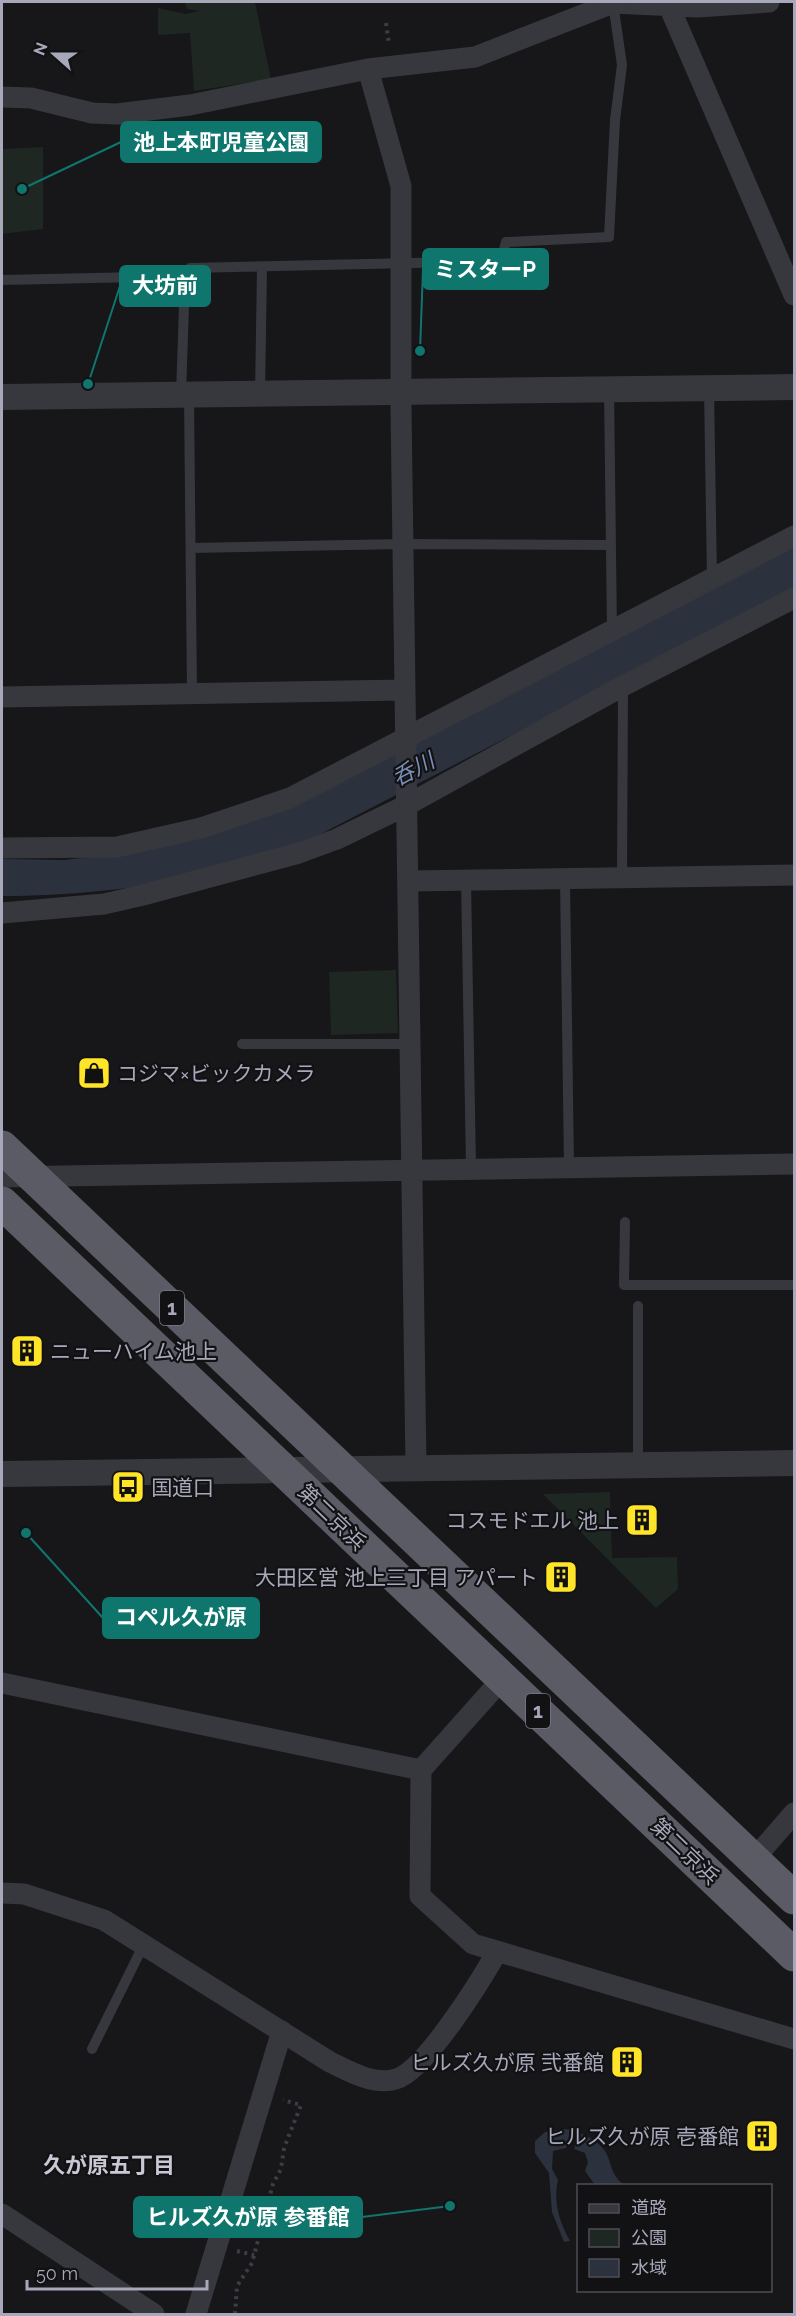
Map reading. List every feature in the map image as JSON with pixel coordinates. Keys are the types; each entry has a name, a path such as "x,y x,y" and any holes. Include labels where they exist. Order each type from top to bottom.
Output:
{"highway":[{"name":"第二京浜","path":"2,1147 795,1898"},
{"name":"第二京浜","path":"2,1203 795,1955"}],"street":[{"path":"2,97 31,98 92,113 117,114 190,105 368,69 475,57 612,2 669,6 769,2"},
{"path":"669,6 795,295"},
{"path":"368,69 401,186 400,391 410,881 416,1467"},
{"path":"2,397 795,387"},
{"path":"2,848 117,847 201,828 290,798 406,741 795,536"},
{"path":"2,913 104,904 228,873 337,839 407,799 795,598"},
{"path":"2,697 405,690"},
{"path":"410,881 795,875"},
{"path":"2,1177 36,1179 412,1169 795,1164"},
{"path":"2,1474 281,1468 795,1463"},
{"path":"503,1678 421,1770 420,1896 473,1944 795,2039"},
{"path":"2,1683 421,1770"},
{"path":"754,1859 795,1813"},
{"path":"2,1893 24,1894 104,1920 330,2062 358,2075 382,2080 397,2079 420,2063 485,1973 496,1952"},
{"path":"196,2314 282,2031"},
{"path":"2,2214 154,2314"}],"lane":[{"path":"192,694 191,548 185,395 185,276 190,268 501,261 506,242 609,237 615,120 622,64 612,2"},
{"path":"260,394 261,267"},
{"path":"2,280 185,276"},
{"path":"709,388 712,579"},
{"path":"609,389 612,631"},
{"path":"191,548 403,544 611,545"},
{"path":"622,878 623,686"},
{"path":"565,878 569,1167"},
{"path":"466,880 471,1168"},
{"path":"242,1044 411,1044"},
{"path":"625,1222 624,1285 795,1285"},
{"path":"638,1306 638,1466"},
{"path":"92,2049 144,1944"}],"path":[{"path":"386,24 389,44"},
{"path":"235,2314 237,2286 252,2263 284,2148 302,2105 282,2099"},
{"path":"231,2284 237,2286"}],"green space":[{"path":"185,2 255,2 271,79 194,91 190,33 158,35 158,8 186,14 200,11 187,9"},
{"path":"43,147 43,229 2,234 2,149"},
{"path":"396,970 398,1033 331,1035 329,972"},
{"path":"610,1492 612,1558 677,1557 678,1589 656,1608 543,1494"}],"water":[{"name":"呑川","path":"794,547 794,589 313,838 245,863 178,880 90,892 2,896 2,859 64,860 134,852 198,838"},
{"path":"572,2130 566,2148 553,2151 552,2169 558,2180 556,2196 558,2211 570,2241 564,2242 552,2212 549,2173 535,2153 535,2141 545,2132"},
{"path":"580,2133 593,2140 606,2152 613,2171 623,2184 594,2184 585,2171 588,2162 585,2153 574,2149"}],"place":[{"name":"池上本町児童公園","path":"22,189"},
{"name":"ミスターP","path":"420,351"},
{"name":"大坊前","path":"88,384"},
{"name":"コジマ×ビックカメラ","path":"94,1073"},
{"name":"ニューハイム池上","path":"27,1351"},
{"name":"国道口","path":"128,1487"},
{"name":"コスモドエル 池上","path":"642,1520"},
{"name":"コペル久が原","path":"26,1533"},
{"name":"大田区営 池上三丁目 アパート","path":"561,1577"},
{"name":"ヒルズ久が原 弐番館","path":"627,2062"},
{"name":"ヒルズ久が原 壱番館","path":"762,2136"},
{"name":"ヒルズ久が原 参番館","path":"450,2206"}],"district":[{"name":"久が原五丁目","path":"109,2165"}]}
